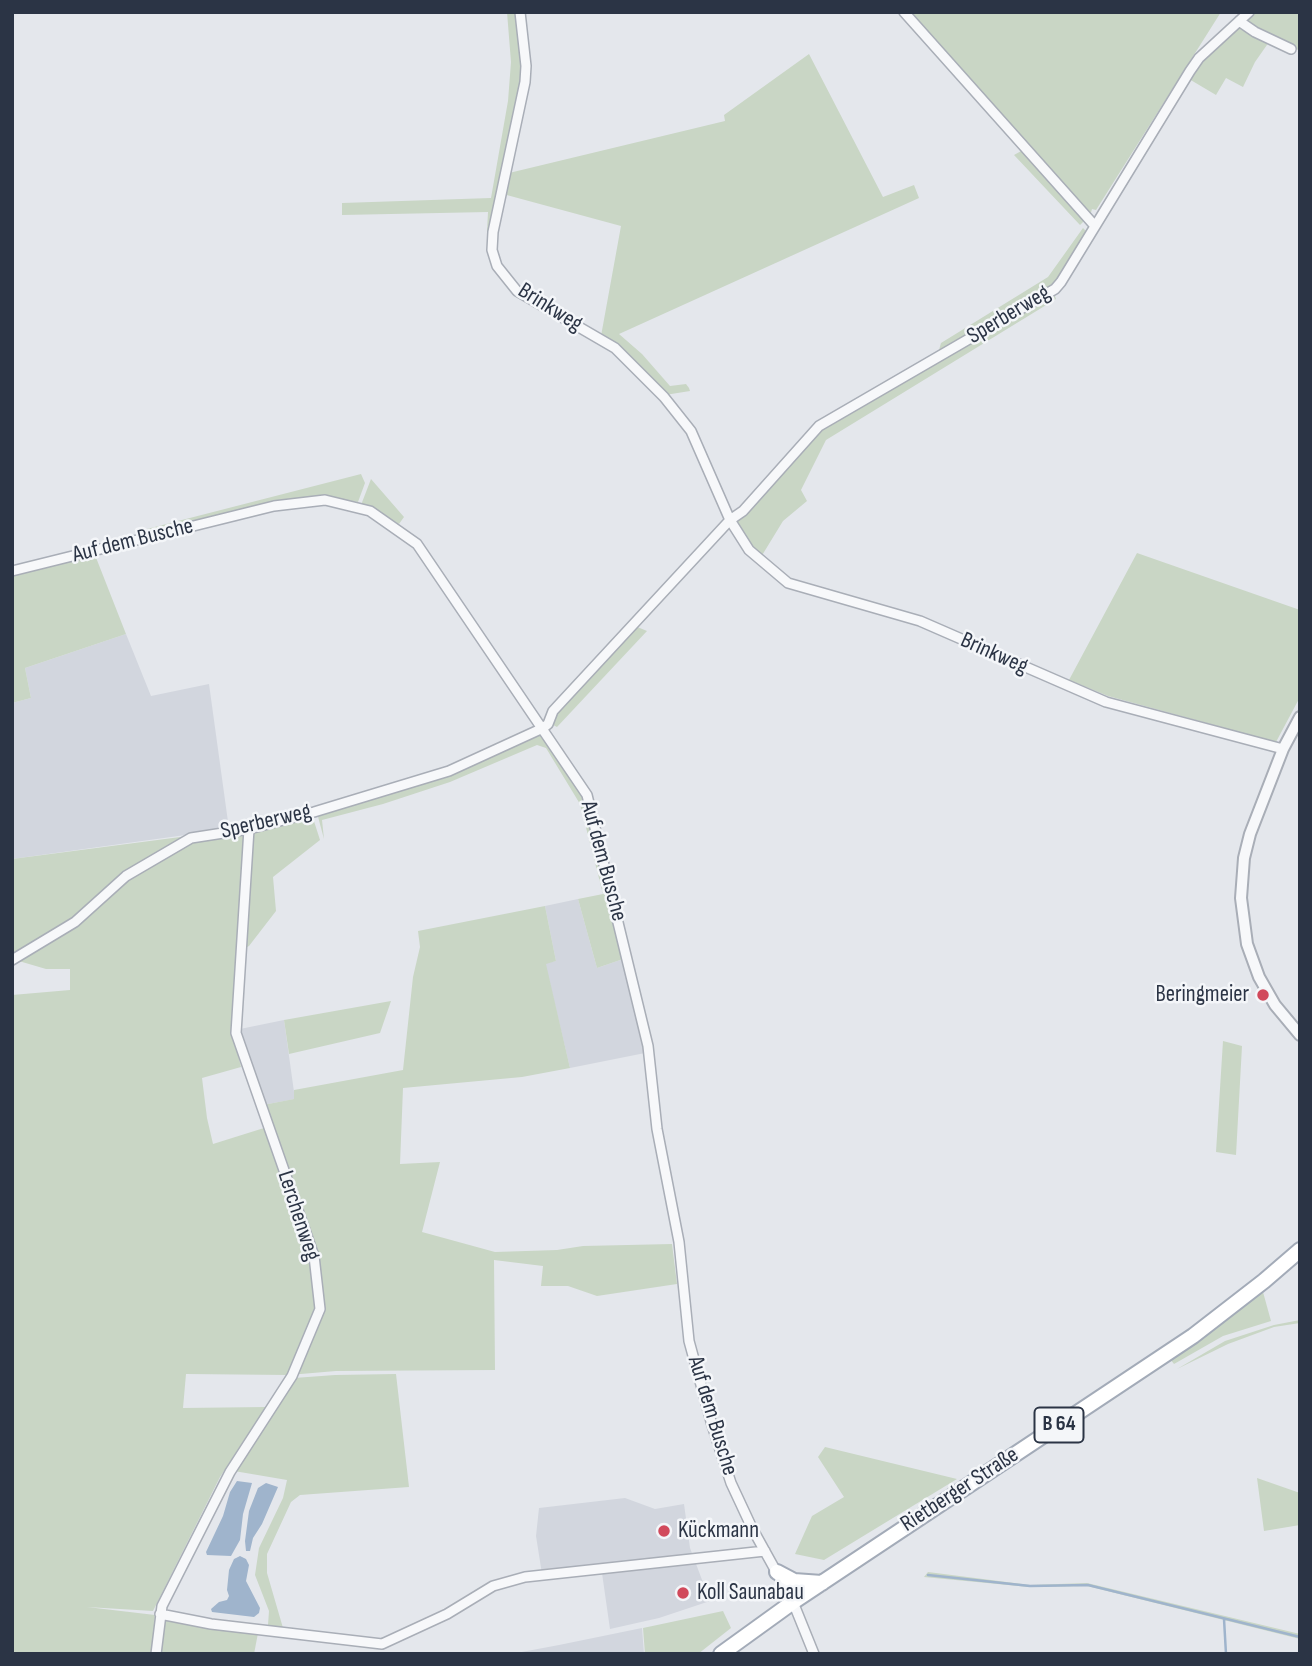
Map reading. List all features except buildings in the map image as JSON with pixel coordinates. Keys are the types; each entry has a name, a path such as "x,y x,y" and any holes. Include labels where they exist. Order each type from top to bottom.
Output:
{"main road":[{"name":"Rietberger Straße","path":"721,1654 793,1602 1193,1335 1236,1304 1300,1250"},
{"path":"777,1572 794,1581 822,1583"}],"street":[{"name":"Brinkweg","path":"520,12 525,82 493,232 492,250 497,266 517,291 615,348 664,397 691,431 730,520 749,550 788,583 920,621 1105,702 1283,749"},
{"path":"904,12 1095,226"},
{"name":"Sperberweg","path":"730,520 743,511 818,426 1055,289 1195,64 1249,12"},
{"path":"1239,21 1291,49"},
{"name":"Auf dem Busche","path":"12,571 274,506 325,500 370,511 417,544 587,795 649,1046 657,1129 679,1242 689,1341 731,1483 793,1602 814,1654"},
{"path":"543,729 553,711 730,520"},
{"path":"535,715 553,711"},
{"path":"1300,717 1283,749 1250,834 1244,858 1241,898 1247,944 1259,977 1275,1005 1300,1035"},
{"name":"Sperberweg","path":"12,960 75,922 126,876 191,838 249,829 449,771 543,729"},
{"name":"Lerchenweg","path":"156,1654 160,1614 230,1472 292,1376 320,1309 314,1256 236,1033 249,829"},
{"path":"160,1614 211,1624 382,1644 447,1614 493,1586 525,1577 765,1551"}],"shaded area":[{"path":"126,634 151,696 209,684 229,829 12,859 12,703 31,698 25,668"},
{"path":"578,899 597,968 626,958 645,1053 570,1068 545,963 556,961 545,906"},
{"path":"284,1020 295,1099 263,1105 243,1050 240,1029"},
{"path":"625,1498 655,1509 684,1504 690,1548 710,1601 659,1618 610,1629 601,1566 542,1574 536,1536 539,1508"},
{"path":"642,1628 644,1654 511,1654 559,1645"}],"green space":[{"path":"507,12 516,12 522,74 489,237 488,212 342,215 342,203 491,198 508,101 511,62"},
{"path":"910,12 916,13 1221,12 1090,216"},
{"path":"1251,12 1300,12 1300,51 1245,22"},
{"path":"1238,28 1269,42 1255,62 1243,87 1226,78 1216,95 1189,79 1199,62"},
{"path":"809,54 883,197 914,185 919,198 619,334 642,354 670,386 686,384 690,391 665,395 601,336 621,226 503,194 509,173 725,121 724,115"},
{"path":"1023,150 1086,219 1080,225 1014,155"},
{"path":"1083,228 1088,233 1054,286 940,353 941,343 1048,277"},
{"path":"1054,293 1056,299 826,440 801,490 807,501 783,521 761,557 750,548 735,522 820,428"},
{"path":"361,474 365,483 358,502 325,497 148,533 147,529"},
{"path":"371,479 404,517 399,524 372,508 361,505"},
{"path":"1137,553 1300,610 1300,697 1276,742 1108,696 1069,680"},
{"path":"95,555 126,634 25,668 31,698 12,703 12,576"},
{"path":"635,626 647,631 557,727 551,724 556,713"},
{"path":"541,732 585,798 626,958 597,968 578,899 603,894 580,804 546,748 537,745 450,782 322,820 324,839 317,813 378,796"},
{"path":"312,815 320,840 273,877 276,911 245,948 253,831"},
{"path":"241,835 246,839 232,1031 241,1067 202,1078 213,1144 264,1128 285,1182 263,1105 294,1099 294,1090 403,1070 413,977 420,947 418,931 545,906 556,961 546,964 570,1068 522,1077 403,1088 400,1164 440,1162 422,1232 495,1252 672,1244 677,1284 597,1296 568,1286 541,1286 543,1266 494,1260 495,1370 336,1371 289,1375 186,1374 183,1408 266,1407 220,1477 153,1611 87,1607 155,1615 152,1654 12,1654 12,995 70,990 70,969 46,969 12,959 12,859 188,836 191,840"},
{"path":"391,1001 380,1033 289,1054 284,1020"},
{"path":"1223,1041 1242,1046 1236,1155 1216,1152"},
{"path":"1263,1292 1271,1321 1223,1336 1174,1364 1170,1359"},
{"path":"1300,1320 1300,1323 1274,1327 1228,1344 1177,1369 1225,1341 1274,1325"},
{"path":"396,1374 409,1487 300,1495 291,1502 267,1554 267,1573 283,1628 268,1625 269,1611 255,1575 259,1548 283,1498 287,1480 234,1471 294,1378"},
{"path":"825,1447 957,1479 824,1560 795,1554 812,1516 844,1497 818,1457"},
{"path":"1257,1478 1300,1493 1300,1525 1264,1531"},
{"path":"928,1572 1030,1585 1087,1583 1300,1634 1300,1639 1087,1586 1029,1587 924,1577"},
{"path":"723,1611 731,1628 698,1654 645,1654 643,1628"},
{"path":"164,1621 258,1633 254,1654 159,1654"}],"water":[{"path":"237,1481 252,1483 243,1514 240,1540 231,1556 207,1555 230,1492"},
{"path":"266,1483 278,1487 253,1538 250,1551 246,1551 249,1511 258,1488"},
{"path":"240,1556 246,1559 249,1565 246,1581 260,1608 259,1613 254,1617 212,1612 211,1609 229,1596 229,1570 234,1559"}],"waterway":[{"path":"928,1575 1030,1586 1088,1585 1300,1637"},
{"path":"1224,1619 1226,1654"}],"place":[{"name":"Beringmeier","path":"1263,995"},
{"name":"Kückmann","path":"664,1531"},
{"name":"Koll Saunabau","path":"683,1593"}]}
